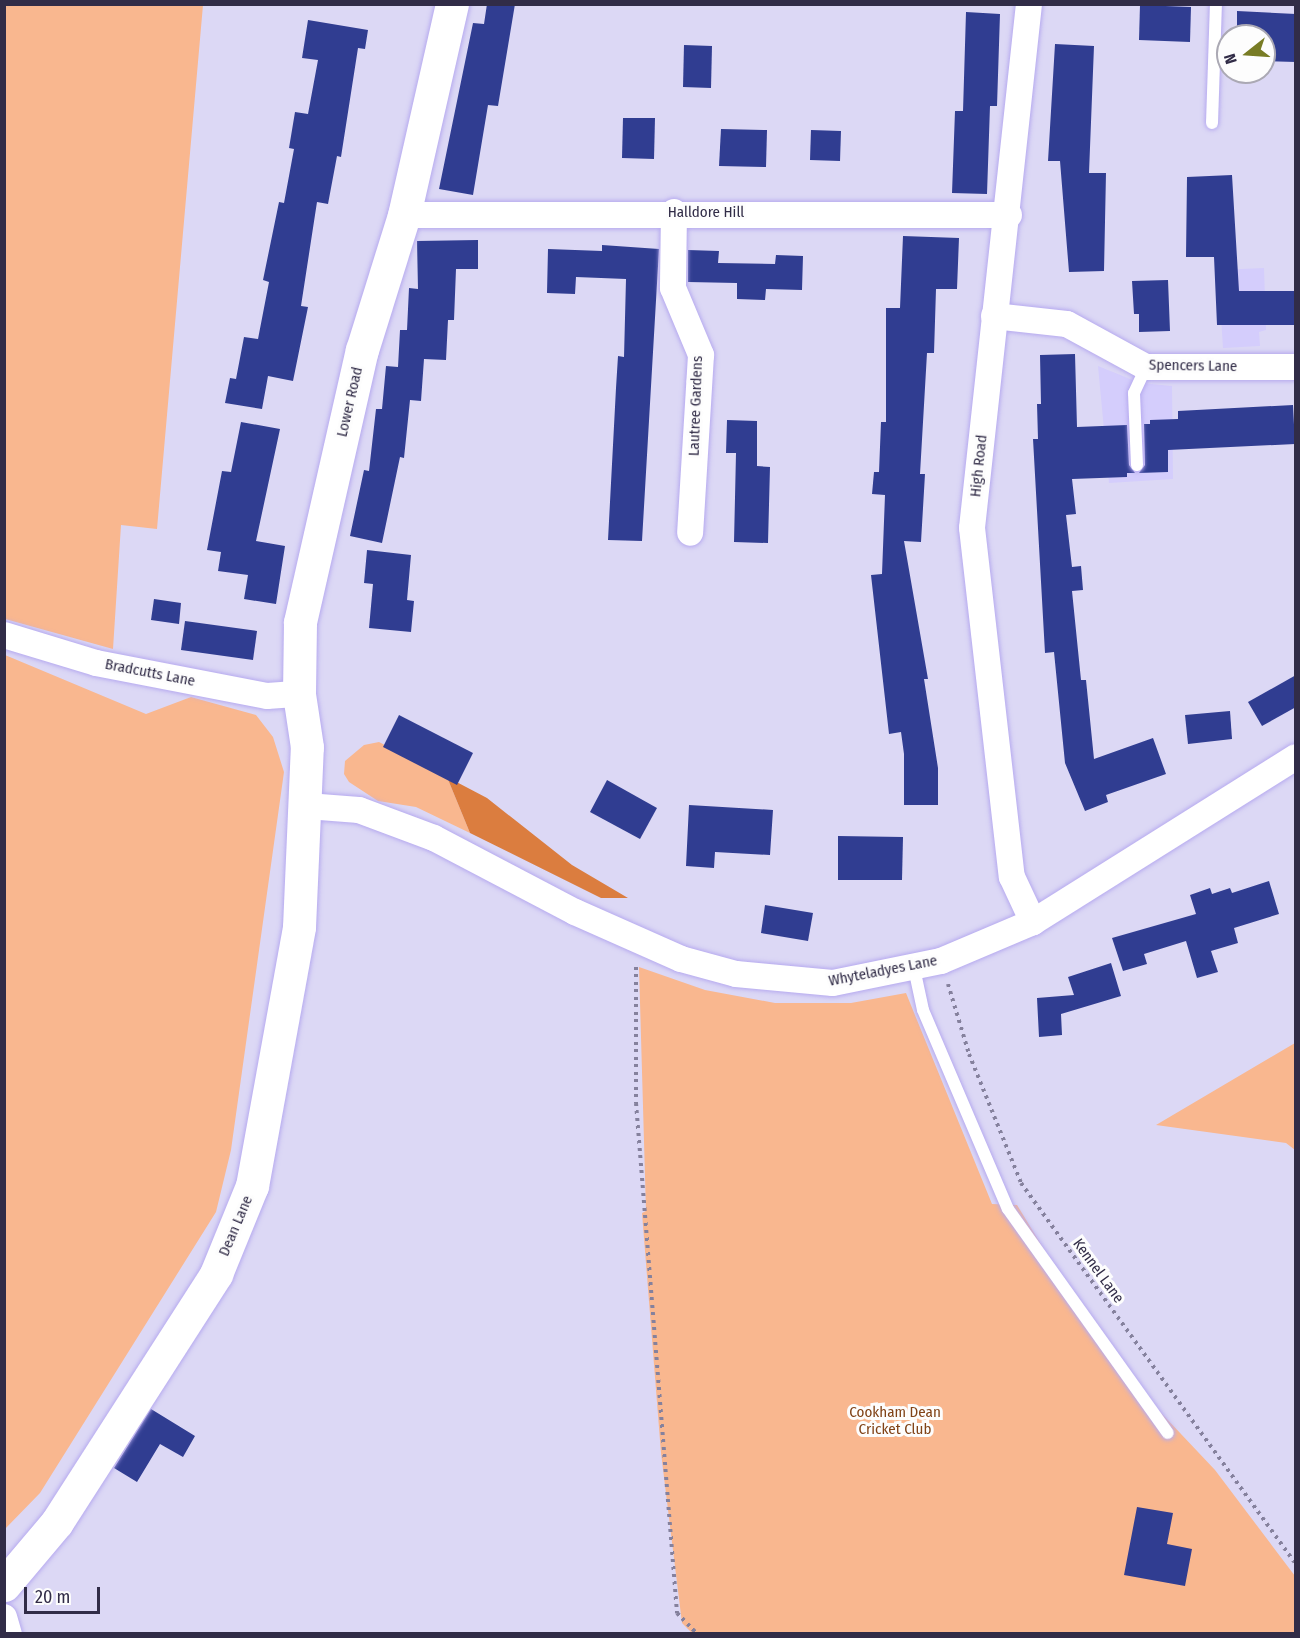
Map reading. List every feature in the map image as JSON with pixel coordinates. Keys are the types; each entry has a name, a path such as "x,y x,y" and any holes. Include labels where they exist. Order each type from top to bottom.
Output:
{"street":[{"name":"Lower Road","path":"307,806 307,747 299,694 300,622 362,350 404,215 452,4"},
{"name":"High Road","path":"1029,4 1009,215 994,316 972,528 1012,877 1033,922"},
{"name":"Halldore Hill","path":"404,215 674,212 1009,215"},
{"name":"Lautree Gardens","path":"674,212 673,288 701,355 690,533"},
{"name":"Spencers Lane","path":"994,316 1067,324 1146,367 1296,367"},
{"name":"Bradcutts Lane","path":"4,635 96,663 267,696 299,694"},
{"name":"Whyteladyes Lane","path":"307,806 358,810 434,838 636,942 736,974 833,983 941,961 1033,922 1296,757"},
{"name":"Dean Lane","path":"4,1585 57,1522 216,1274 252,1186 299,927 307,806"}],"lane":[{"path":"1212,123 1216,4"},
{"path":"1137,465 1134,393 1146,367"},
{"path":"914,968 923,1010 1008,1209 1168,1433"}],"path":[{"path":"636,942 636,1103 677,1613 697,1634"},
{"name":"Kennel Lane","path":"941,961 969,1054 1021,1183 1296,1564"}],"shaded area":[{"path":"1264,268 1266,330 1259,332 1260,346 1223,348 1218,270"},
{"path":"1098,366 1140,383 1172,386 1173,479 1109,483"},
{"path":"447,777 487,798 572,865 628,898 601,898 470,833"}],"green space":[{"path":"4,5 203,5 157,529 121,525 113,649 5,619"},
{"path":"5,655 146,714 191,697 256,715 273,737 284,772 231,1150 216,1212 40,1493 5,1529"},
{"path":"379,742 447,777 470,833 416,807 378,801 349,782 344,774 345,761 364,745"},
{"name":"Cookham Dean Cricket Club","path":"639,967 705,990 775,1003 851,1003 906,993 992,1204 1017,1205 1070,1292 1147,1398 1215,1470 1295,1576 1295,1633 693,1634 682,1623 661,1453 642,1213 646,1211"},
{"path":"1295,1043 1295,1150 1286,1143 1156,1125"}],"building":[{"path":"487,4 515,4 498,106 488,105 473,195 439,189 473,23 484,24"},
{"path":"1140,5 1191,7 1190,42 1139,40"},
{"path":"1237,11 1296,14 1296,62 1276,61 1276,24 1237,24"},
{"path":"966,12 1000,14 997,106 990,106 987,194 952,193 955,111 963,111"},
{"path":"308,20 368,30 365,49 358,48 341,157 337,156 328,204 317,202 301,306 308,307 293,381 268,376 262,409 225,403 230,378 236,379 244,337 258,339 269,282 263,280 279,202 284,203 294,149 289,148 295,112 308,114 318,60 302,58"},
{"path":"1055,44 1094,46 1089,173 1106,173 1104,271 1069,272 1060,161 1048,161"},
{"path":"684,45 712,46 711,88 683,87"},
{"path":"623,118 655,118 654,159 622,158"},
{"path":"721,129 767,130 766,167 719,166"},
{"path":"811,130 841,131 840,161 810,160"},
{"path":"1232,175 1239,291 1296,291 1296,325 1217,325 1214,257 1186,257 1187,177"},
{"path":"903,236 959,238 957,289 936,289 934,353 927,353 920,474 925,474 921,542 904,541 928,679 924,679 938,768 938,805 904,805 904,754 901,732 889,734 871,575 882,574 885,495 872,494 874,472 879,472 881,422 886,422 886,308 900,308"},
{"path":"478,240 478,269 456,269 454,320 448,320 446,360 424,359 421,401 410,400 404,458 400,457 382,543 350,536 364,470 369,471 376,409 382,409 386,366 398,367 400,330 407,330 409,288 418,289 417,241"},
{"path":"602,245 659,249 642,541 608,540 618,356 624,357 626,279 576,277 575,294 547,293 548,249 602,251"},
{"path":"688,250 719,251 718,263 775,264 776,255 803,256 802,290 766,289 765,300 737,299 737,283 688,282"},
{"path":"1168,280 1170,331 1139,332 1139,314 1134,314 1132,281"},
{"path":"1075,354 1077,427 1127,425 1129,465 1135,473 1127,473 1127,477 1072,479 1076,514 1066,515 1072,567 1081,566 1083,590 1072,591 1081,680 1086,680 1094,759 1153,738 1166,774 1106,795 1108,802 1085,811 1065,763 1054,652 1045,653 1033,439 1038,439 1037,404 1041,404 1040,355"},
{"path":"1293,405 1295,444 1168,450 1168,472 1139,473 1145,465 1144,424 1150,424 1150,420 1178,419 1178,411"},
{"path":"727,420 757,421 757,466 770,467 768,543 734,542 736,453 726,453"},
{"path":"241,422 280,429 256,541 285,546 276,604 244,599 248,575 218,571 221,552 207,550 222,471 231,472"},
{"path":"367,550 411,555 407,600 414,601 411,632 369,628 373,584 364,583"},
{"path":"154,599 181,603 179,624 151,620"},
{"path":"185,621 257,631 253,660 181,650"},
{"path":"1296,675 1296,707 1262,726 1248,702"},
{"path":"1230,711 1232,739 1188,744 1185,715"},
{"path":"399,715 473,753 457,785 383,747"},
{"path":"607,780 657,808 640,839 590,812"},
{"path":"689,805 773,810 770,855 715,852 714,868 686,866"},
{"path":"838,836 903,837 902,880 838,880"},
{"path":"1269,881 1279,914 1234,928 1238,943 1211,951 1218,972 1197,978 1186,941 1144,954 1147,964 1123,971 1112,938 1196,914 1190,895 1210,888 1212,894 1230,888 1232,893"},
{"path":"765,905 813,913 808,941 761,933"},
{"path":"1111,963 1121,996 1061,1014 1062,1035 1039,1037 1037,998 1074,995 1068,977"},
{"path":"151,1409 195,1436 183,1457 160,1444 137,1482 114,1468"},
{"path":"1137,1507 1173,1513 1167,1544 1192,1549 1185,1586 1124,1575"}]}
